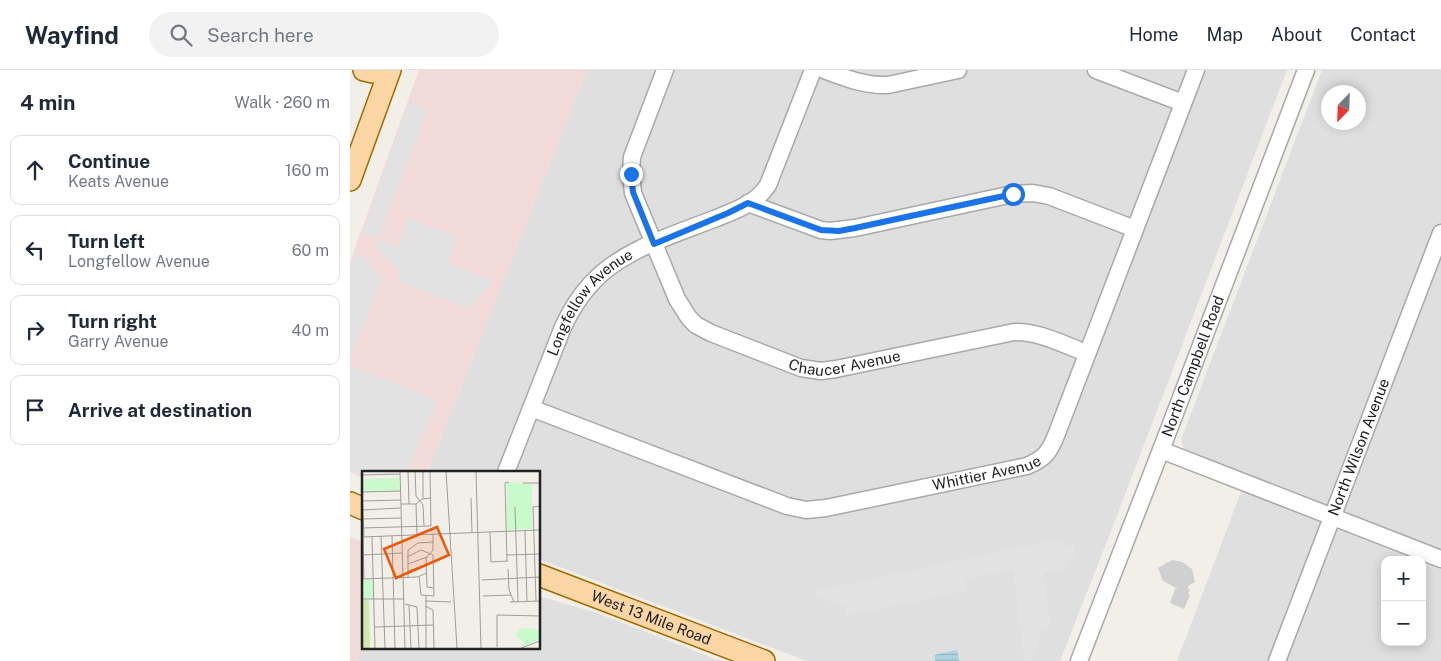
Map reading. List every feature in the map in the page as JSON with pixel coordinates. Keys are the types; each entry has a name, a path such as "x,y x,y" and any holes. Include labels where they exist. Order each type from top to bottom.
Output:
{"main road":[{"path":"364,70 373,72 380,70"},
{"path":"350,180 390,70"},
{"name":"West 13 Mile Road","path":"540,575 762,661"}],"street":[{"name":"Chaucer Avenue","path":"665,70 632,157 633,192 681,307 696,324 722,338 801,368 813,370 829,371 1023,331 1087,353"},
{"name":"Longfellow Avenue","path":"506,471 563,326 590,284 624,256 735,210 748,203 764,190 768,185 813,70"},
{"path":"824,70 863,84 880,85 958,70"},
{"path":"1096,70 1183,103"},
{"name":"Whittier Avenue","path":"531,408 787,506 806,510 816,510 1028,466 1036,462 1052,446 1196,70"},
{"name":"North Campbell Road","path":"1079,661 1306,70"},
{"path":"748,203 814,228 830,231 855,228 1013,194 1032,193 1049,196 1135,229"},
{"name":"North Wilson Avenue","path":"1278,661 1441,233"},
{"path":"1161,450 1441,559"}],"shaded area":[{"path":"419,70 587,70 427,471 362,471 362,477 350,472 350,262"},
{"path":"587,70 1287,70 1060,661 807,661 540,559 540,471 427,471"},
{"path":"1322,70 1441,70 1441,661 1177,661 1247,476 1184,450 1182,437"},
{"path":"409,102 428,109 378,238 362,233"},
{"path":"408,218 458,237 448,263 491,280 488,288 466,308 397,281 400,272 376,248 379,239 398,247"},
{"path":"355,254 364,257 382,279 350,358 350,266"},
{"path":"350,365 437,400 407,471 362,471 362,475 350,471"},
{"path":"350,537 362,541 362,647 357,661 350,661"},
{"path":"1061,538 1066,547 1074,546 1076,557 1068,559 1069,569 1044,573 1050,627 1042,629 1033,660 1024,661 1013,570 965,580 966,591 848,615 845,607 814,596 816,591"},
{"path":"1172,560 1182,562 1192,569 1195,582 1188,586 1190,590 1188,594 1190,595 1184,609 1170,603 1175,589 1178,589 1163,581 1158,568"},
{"path":"540,596 597,613 721,661 357,661 362,647 540,648"}],"water":[{"path":"957,650 959,661 935,661 934,655"}],"route":[{"path":"631,174 633,192 654,244 748,203 814,228 830,231 855,228 1013,194"}]}
